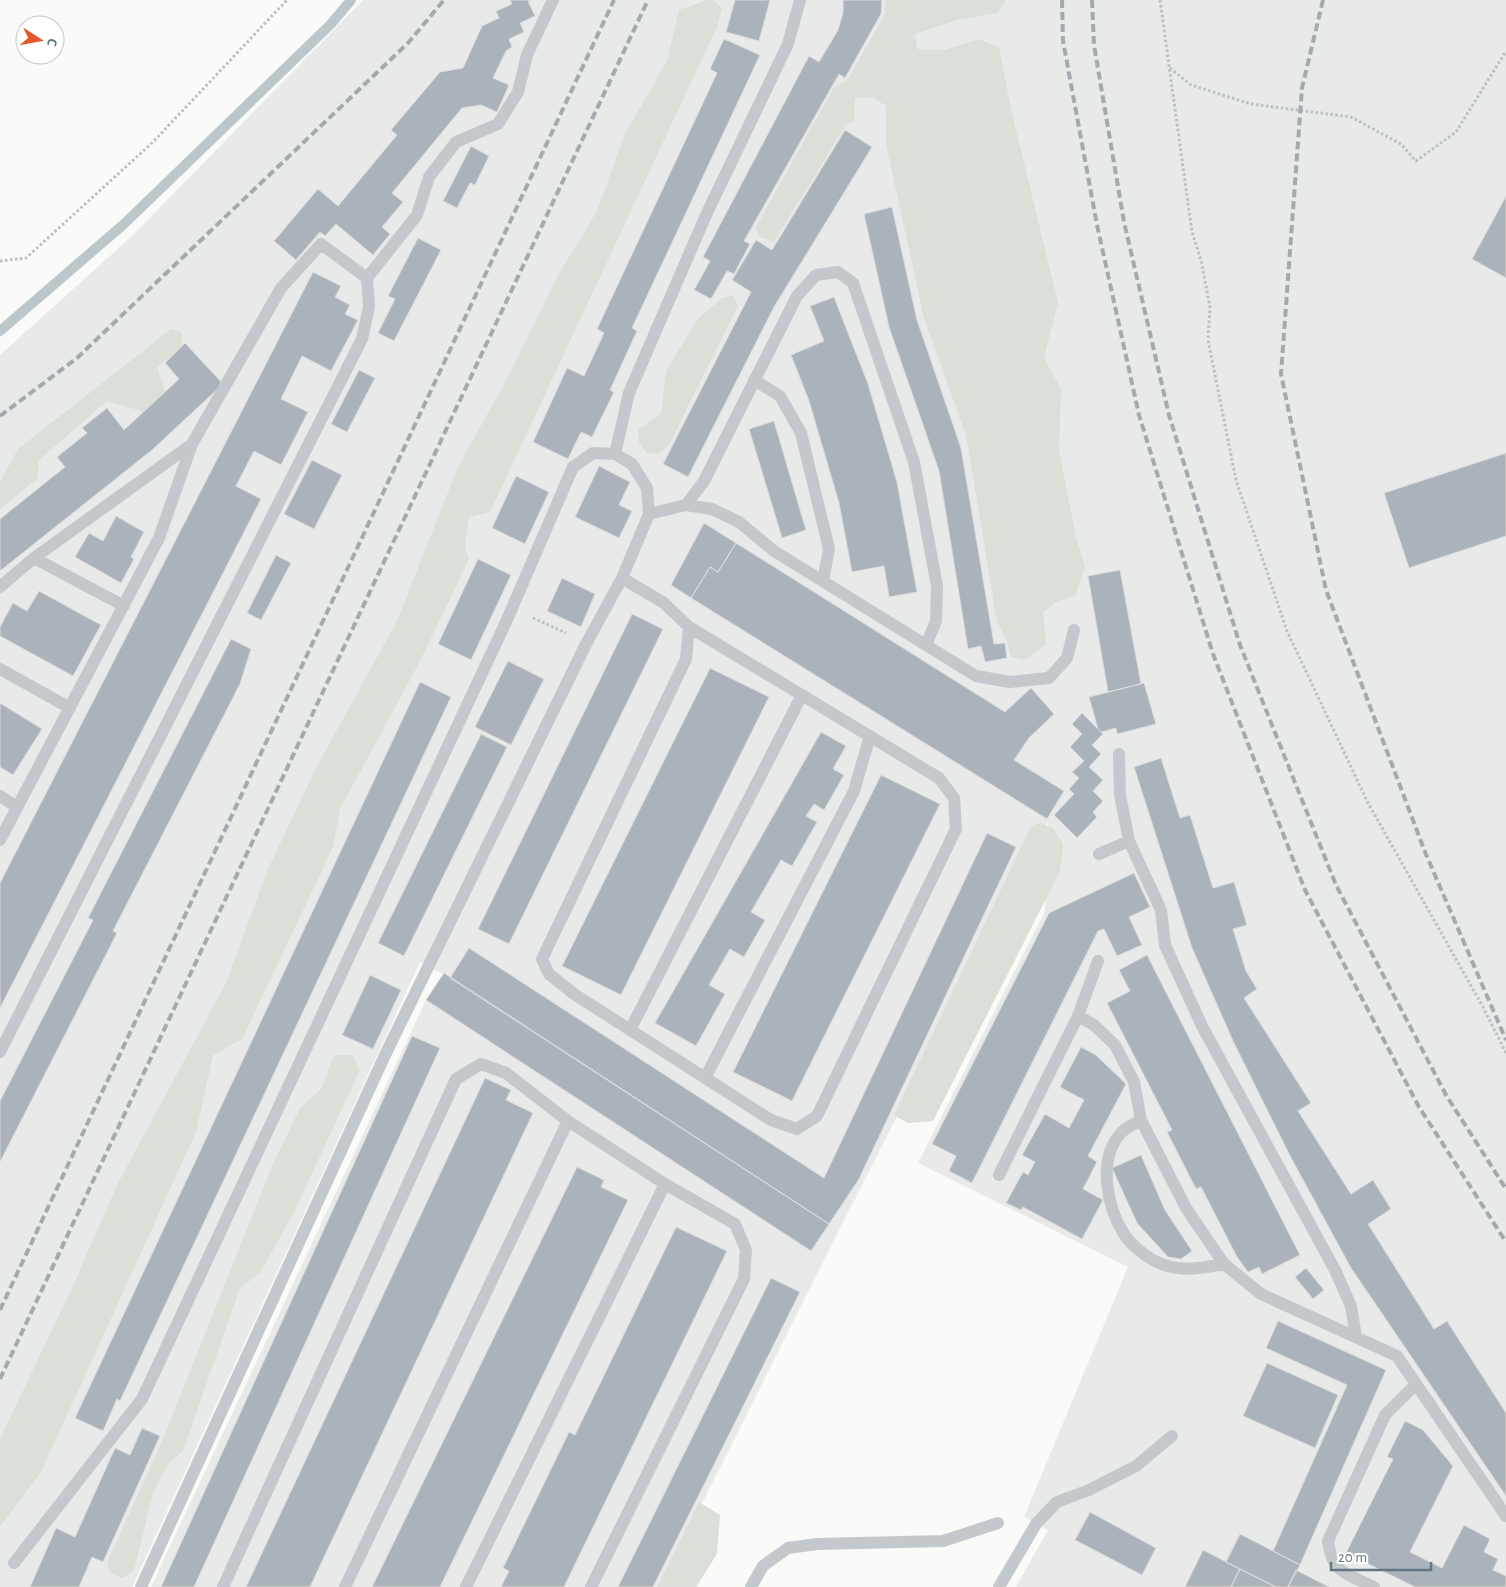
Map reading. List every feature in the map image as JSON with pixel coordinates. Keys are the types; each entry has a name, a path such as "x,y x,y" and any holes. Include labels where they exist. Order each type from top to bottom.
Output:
{"lane":[{"path":"0,1052 362,338 369,307 367,278 418,215 429,177 456,142 498,124 518,92 527,55 553,0"},
{"path":"615,454 629,393 706,214 788,44 800,0"},
{"path":"0,840 159,538 192,444 282,288 321,244 367,278"},
{"path":"686,505 704,480 797,296 816,275 838,272 853,283 914,462 937,586 936,622 926,645"},
{"path":"754,380 780,396 801,433 829,548 823,581"},
{"path":"0,587 34,558 192,444"},
{"path":"14,1563 142,1399 506,622 573,467 593,453 615,454 632,464 647,488 649,514 622,578 586,644 385,1055 141,1587"},
{"path":"649,514 686,505 712,509 739,522 774,551 976,676 1010,682 1049,678 1067,658 1074,630"},
{"path":"34,558 124,606"},
{"path":"622,578 664,603 689,627 939,778 954,798 956,829 817,1116 797,1128 771,1120 574,994 549,974 542,959 686,659 689,627"},
{"path":"0,669 70,708"},
{"path":"630,1030 802,695"},
{"path":"705,1078 854,791 870,736"},
{"path":"1119,754 1120,795 1129,841 1161,910 1165,946 1202,1026 1335,1270 1351,1306 1356,1337"},
{"path":"0,796 17,806"},
{"path":"1099,854 1129,841"},
{"path":"999,1176 1078,1016 1098,961"},
{"path":"1078,1016 1094,1025 1114,1045 1134,1082 1141,1120 1186,1208 1224,1264 1261,1294 1397,1356 1506,1516"},
{"path":"223,1587 456,1079 481,1064 506,1073 568,1121 665,1184 735,1224 746,1250 744,1279 591,1587"},
{"path":"1141,1120 1121,1132 1108,1156 1107,1174 1112,1207 1125,1236 1153,1260 1188,1271 1224,1264"},
{"path":"345,1587 568,1121"},
{"path":"466,1587 665,1184"},
{"path":"1374,1587 1338,1569 1330,1558 1328,1541 1385,1414 1416,1384"},
{"path":"999,1587 1036,1524 1058,1502 1089,1490 1136,1466 1172,1436"},
{"path":"751,1587 763,1566 788,1548 817,1544 943,1541 998,1523"}],"path":[{"path":"0,261 26,258 152,143 287,0"},
{"path":"1160,0 1192,232 1201,260 1210,307 1208,340 1236,480 1287,631 1368,803 1483,1007 1506,1053"},
{"path":"1169,68 1191,84 1251,104 1351,117 1401,144 1416,161 1456,132 1506,51"},
{"path":"534,618 545,623"}],"shaded area":[{"path":"363,0 1506,0 1506,1587 1016,1587 1048,1530 1024,1517 1128,1267 918,1163 1045,911 1048,822 839,1230 660,1587 151,1587 426,1000 443,974 420,962 132,1587 0,1587 0,355 132,236"},
{"path":"707,0 713,0 722,8 717,27 490,512 469,517 465,547 469,559 419,663 340,809 333,847 242,1039 213,1055 196,1132 41,1472 0,1527 0,1439 73,1286 117,1185 226,983 268,869 316,768 397,621 458,467 508,377 557,277 597,211 625,134 667,61 679,10"},
{"path":"885,0 1006,0 997,13 957,20 915,34 917,49 944,50 979,39 999,48 1011,109 1058,303 1044,358 1061,389 1059,450 1076,538 1085,566 1075,596 1058,601 1043,612 1046,645 1024,660 1011,657 1007,641 997,622 966,435 924,318 886,144 886,106 873,97 855,98 854,120 845,126 774,242 759,237 756,227 834,87 848,79 885,14"},
{"path":"734,296 738,306 669,445 658,454 647,453 639,443 638,430 661,413 666,371 697,320 723,297"},
{"path":"171,329 181,332 182,347 157,367 166,393 145,412 107,401 39,460 37,479 0,509 0,482 18,449"},
{"path":"1040,823 1053,828 1063,844 1060,871 933,1121 908,1123 894,1115 1031,826"},
{"path":"334,1055 352,1055 360,1070 294,1212 260,1273 240,1288 183,1451 168,1464 153,1493 134,1570 123,1578 110,1573 107,1563 163,1439 273,1164 300,1108 321,1089"},
{"path":"699,1502 720,1515 717,1554 696,1587 657,1587"}],"building":[{"path":"510,0 531,0 528,1 535,16 520,23 524,32 509,39 512,47 506,51 493,78 509,85 497,112 481,105 462,108 392,193 403,202 382,227 390,234 373,255 336,224 325,236 320,232 296,260 274,241 318,189 338,206 397,135 391,130 440,72 463,68 482,26 499,18 496,11 512,4"},
{"path":"735,0 770,0 759,41 726,32"},
{"path":"843,0 882,0 881,14 845,78 839,74 744,241 750,244 734,274 727,271 711,299 694,290 710,261 703,257 809,56 819,62 838,30 843,13"},
{"path":"724,39 760,55 632,328 637,331 610,390 614,392 592,437 581,432 568,459 533,442 567,368 584,376 604,333 597,329 717,73 710,69"},
{"path":"845,130 872,147 774,307 688,477 663,464 751,292 732,280 756,240 772,250"},
{"path":"471,146 489,156 475,185 470,183 457,208 443,201"},
{"path":"1506,196 1506,278 1472,259"},
{"path":"892,207 917,320 961,448 994,644 1005,643 1007,658 985,662 981,646 968,649 939,471 889,327 864,214"},
{"path":"418,238 441,250 394,341 378,333 395,299 388,296"},
{"path":"313,272 341,286 335,297 350,305 345,314 358,320 331,371 302,356 281,399 308,412 281,465 254,451 236,486 261,499 0,1008 0,883"},
{"path":"834,297 868,384 897,482 917,592 889,597 884,566 852,572 839,503 809,401 791,355 824,341 810,306"},
{"path":"185,343 223,384 152,450 0,571 0,519 65,467 57,457 87,433 82,428 107,408 124,430 179,379 165,363"},
{"path":"359,370 375,378 347,432 331,424"},
{"path":"774,421 806,530 782,538 749,429"},
{"path":"1506,453 1506,536 1409,568 1384,493"},
{"path":"312,460 342,475 314,529 284,514"},
{"path":"599,466 630,482 619,505 632,511 619,538 575,517"},
{"path":"516,476 549,492 525,544 492,528"},
{"path":"116,516 144,532 131,557 134,559 121,583 75,557 89,533 103,541"},
{"path":"704,523 736,543 718,572 710,567 691,598 671,585"},
{"path":"736,543 1005,712 1031,688 1054,714 1029,738 1014,760 1064,791 1047,819 691,598 710,567 718,572"},
{"path":"276,555 291,563 261,620 247,613"},
{"path":"478,559 511,575 471,660 438,644"},
{"path":"1120,570 1141,684 1108,692 1088,576"},
{"path":"562,578 595,594 581,627 547,611"},
{"path":"39,591 101,625 73,676 0,636 0,627 13,603 27,611"},
{"path":"632,614 663,629 509,944 478,929"},
{"path":"231,639 251,649 240,684 113,931 117,933 0,1162 0,1101 93,920 88,918"},
{"path":"508,661 544,679 511,745 475,727"},
{"path":"710,668 769,697 621,995 562,966"},
{"path":"420,682 451,697 120,1401 117,1399 103,1431 75,1418"},
{"path":"1144,683 1156,724 1117,734 1116,728 1101,732 1098,729 1089,697"},
{"path":"0,703 42,729 13,775 0,767"},
{"path":"1082,713 1103,734 1092,745 1101,754 1089,767 1103,780 1093,791 1103,801 1093,812 1097,817 1077,838 1054,815 1074,794 1069,789 1079,778 1072,772 1084,761 1070,747 1082,734 1072,724"},
{"path":"821,732 846,746 833,769 844,775 824,810 814,804 806,816 817,822 792,866 781,860 751,912 765,920 744,957 730,949 709,985 725,994 696,1046 655,1023"},
{"path":"481,734 507,747 404,956 378,943"},
{"path":"1161,758 1180,818 1190,815 1213,888 1234,882 1247,925 1233,929 1246,971 1257,989 1244,998 1311,1103 1298,1111 1351,1194 1373,1180 1391,1209 1368,1224 1434,1329 1447,1321 1506,1413 1506,1496 1351,1268 1289,1154 1233,1041 1192,948 1134,767"},
{"path":"881,775 940,804 792,1101 733,1072"},
{"path":"987,833 1016,847 859,1179 829,1224 450,978 469,948 824,1178"},
{"path":"1134,873 1150,907 1129,917 1142,945 1117,956 1104,929 1098,931 972,1183 949,1171 956,1156 932,1144 1049,913"},
{"path":"1147,955 1300,1255 1262,1274 1259,1267 1248,1272 1237,1257 1201,1187 1196,1189 1167,1132 1172,1130 1107,1003 1130,991 1119,970"},
{"path":"444,973 829,1224 811,1251 426,1000"},
{"path":"370,975 401,990 373,1049 342,1035"},
{"path":"412,1036 440,1048 194,1587 161,1587"},
{"path":"1081,1047 1096,1055 1126,1084 1088,1156 1097,1162 1083,1189 1103,1200 1082,1239 1023,1207 1021,1210 1006,1203 1023,1172 1028,1175 1035,1162 1022,1155 1045,1114 1069,1128 1084,1100 1060,1087"},
{"path":"485,1078 511,1090 506,1100 533,1113 310,1587 246,1587"},
{"path":"1141,1155 1165,1210 1192,1251 1181,1259 1168,1257 1137,1223 1112,1168"},
{"path":"577,1167 604,1180 601,1187 628,1200 440,1587 372,1587"},
{"path":"676,1227 727,1251 564,1587 501,1587 509,1571 503,1568 569,1432 575,1435"},
{"path":"1306,1268 1324,1290 1313,1299 1295,1277"},
{"path":"771,1278 800,1292 653,1587 618,1587"},
{"path":"1278,1321 1386,1370 1300,1565 1273,1551 1347,1385 1266,1348"},
{"path":"1267,1363 1338,1395 1315,1448 1243,1416"},
{"path":"1405,1421 1423,1430 1453,1466 1410,1552 1442,1568 1464,1525 1490,1539 1484,1552 1498,1559 1493,1570 1506,1576 1506,1587 1415,1587 1346,1553 1393,1459 1387,1457"},
{"path":"142,1428 160,1436 103,1562 92,1557 79,1587 30,1587 56,1528 75,1537 115,1448 130,1455"},
{"path":"1090,1512 1156,1548 1142,1575 1075,1540"},
{"path":"1240,1534 1300,1565 1288,1587 1276,1587 1226,1562"},
{"path":"1203,1550 1240,1569 1231,1587 1185,1587"},
{"path":"1240,1569 1276,1587 1231,1587"},
{"path":"1296,1570 1329,1587 1288,1587"}],"waterway":[{"path":"0,331 124,224 331,24 351,0"}],"railway":[{"path":"0,416 77,358 408,43 444,0"},
{"path":"0,1310 614,0"},
{"path":"0,1379 648,0"},
{"path":"1062,0 1063,41 1097,225 1139,415 1213,654 1305,890 1419,1107 1506,1242"},
{"path":"1092,0 1094,45 1124,222 1169,415 1240,645 1336,885 1446,1095 1506,1189"},
{"path":"1323,0 1302,88 1281,374 1326,590 1425,852 1506,1040"}]}
